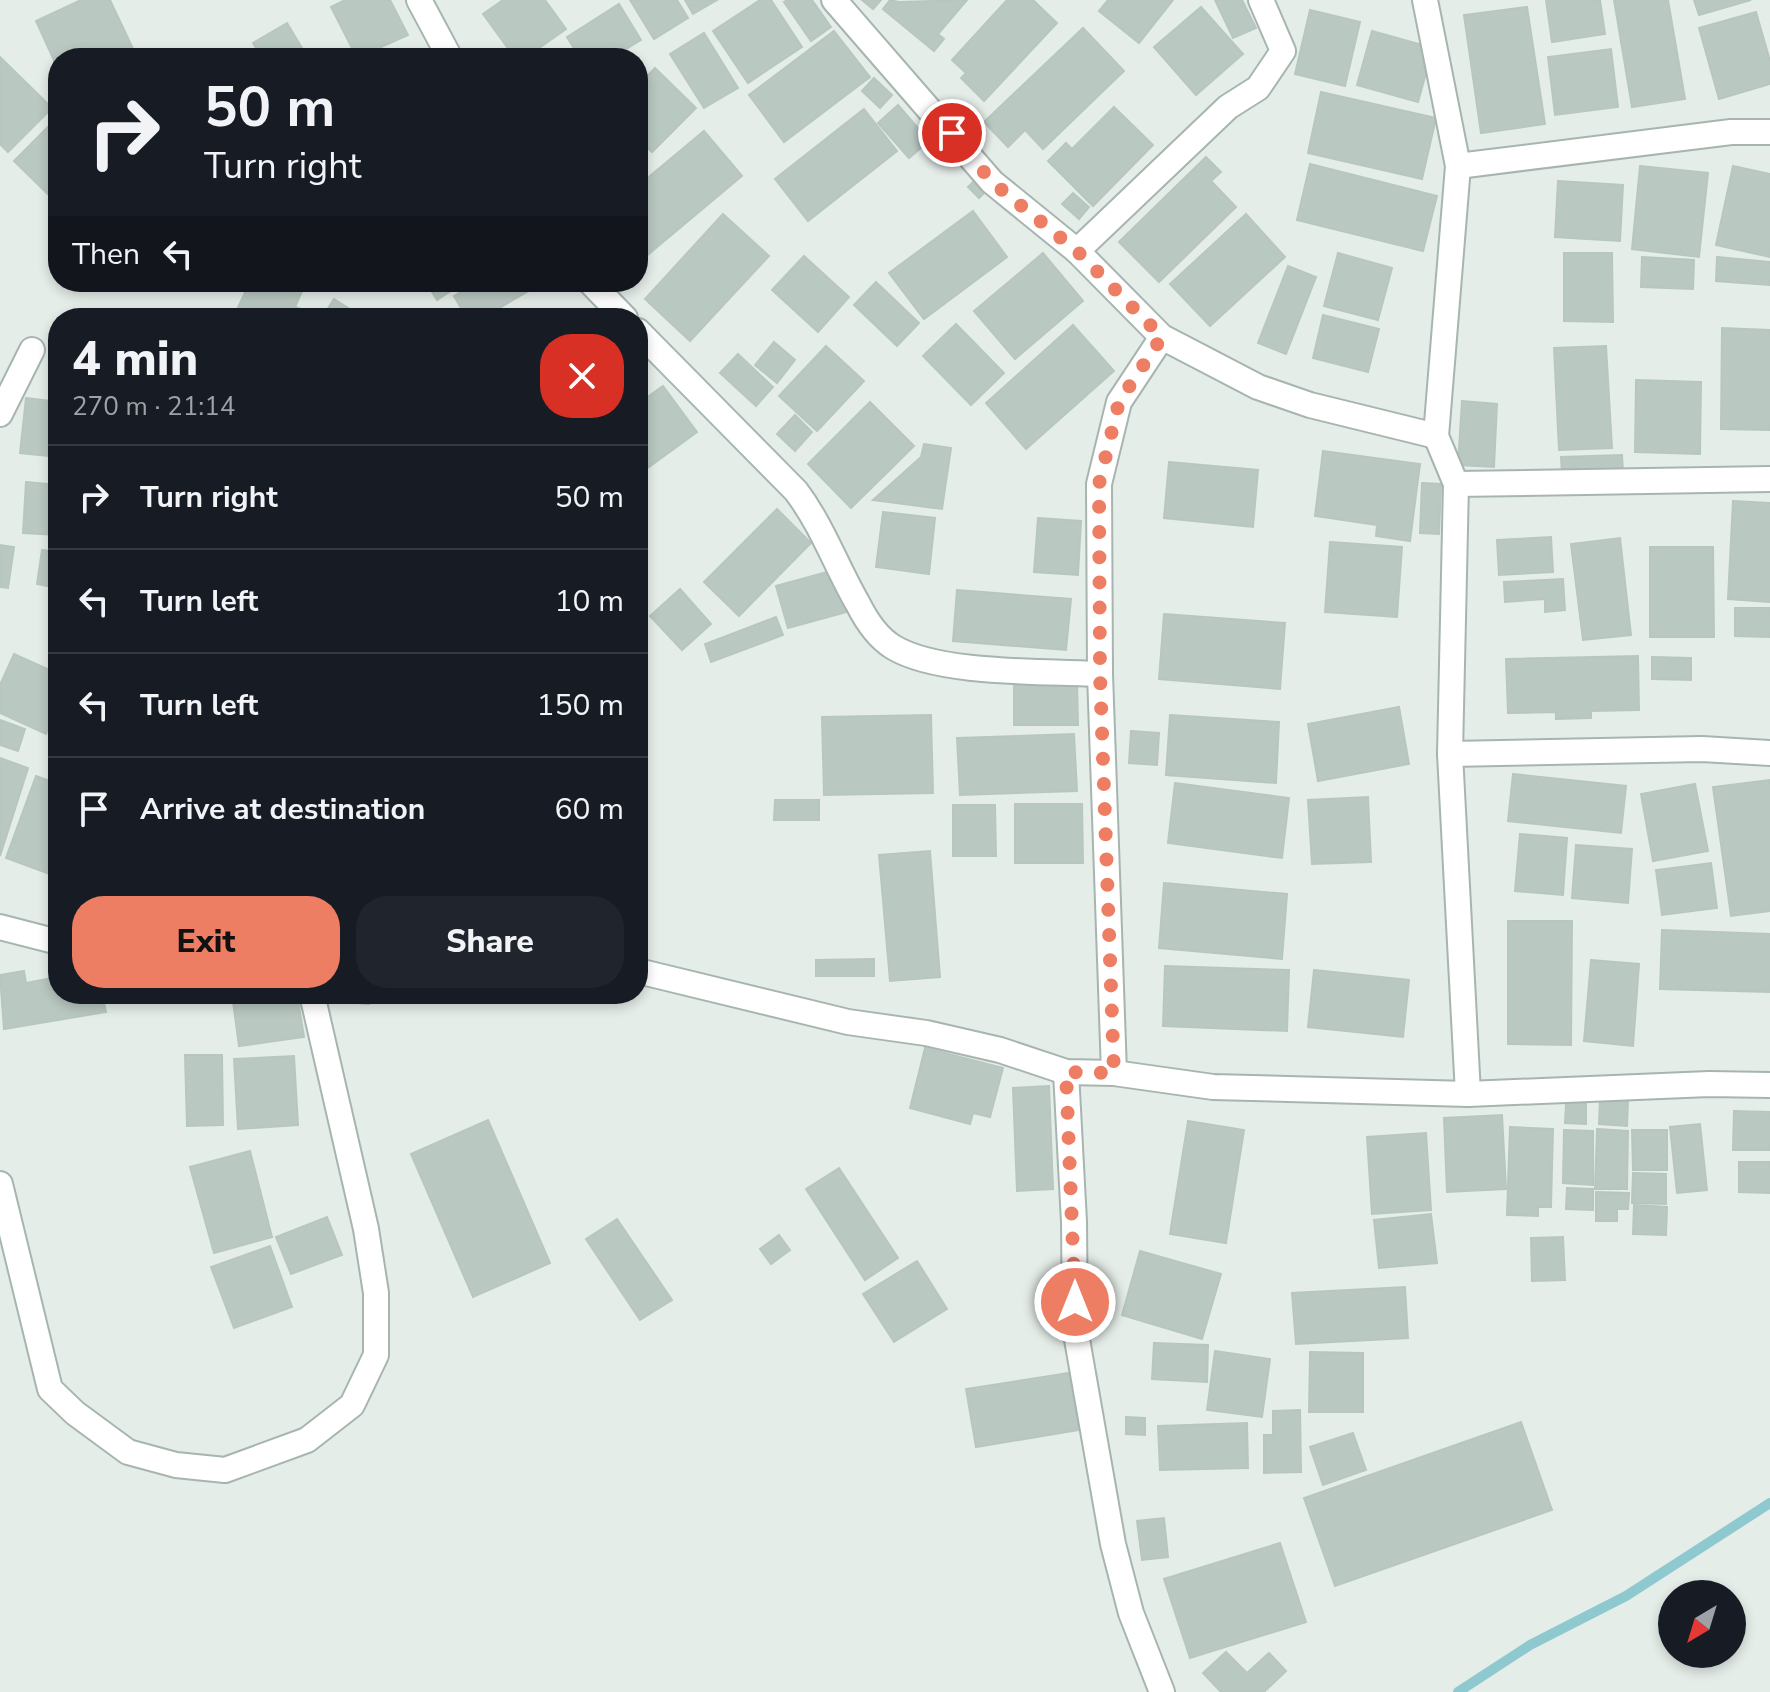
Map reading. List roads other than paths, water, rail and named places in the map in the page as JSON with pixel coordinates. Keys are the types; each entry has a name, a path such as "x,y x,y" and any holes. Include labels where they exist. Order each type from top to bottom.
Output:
{"street":[{"path":"419,0 445,48"},
{"path":"834,0 992,182 1077,251 1162,337 1258,387 1310,405 1436,436"},
{"path":"1077,251 1228,107 1258,88 1283,51 1261,0"},
{"path":"1425,0 1458,166 1436,436 1456,484 1450,754 1468,1094"},
{"path":"1458,166 1731,132 1770,132"},
{"path":"600,292 615,308"},
{"path":"1114,1073 1100,674 1099,484 1106,442 1119,402 1162,337"},
{"path":"648,341 796,491 816,518 857,603 885,641 897,649 966,667 1100,674"},
{"path":"0,414 32,350"},
{"path":"1456,484 1770,479"},
{"path":"1450,754 1702,749 1770,753"},
{"path":"0,927 48,939"},
{"path":"648,973 848,1022 926,1033 1066,1072 1114,1073 1213,1087 1468,1094 1709,1084 1770,1085"},
{"path":"0,1184 50,1389 75,1413 128,1452 176,1465 225,1470 307,1440 352,1405 376,1355 376,1293 366,1229 314,1004"},
{"path":"1066,1072 1074,1222 1075,1328 1113,1544 1131,1613 1162,1692"}],"waterway":[{"path":"1458,1692 1530,1645 1626,1596 1770,1503"}]}
